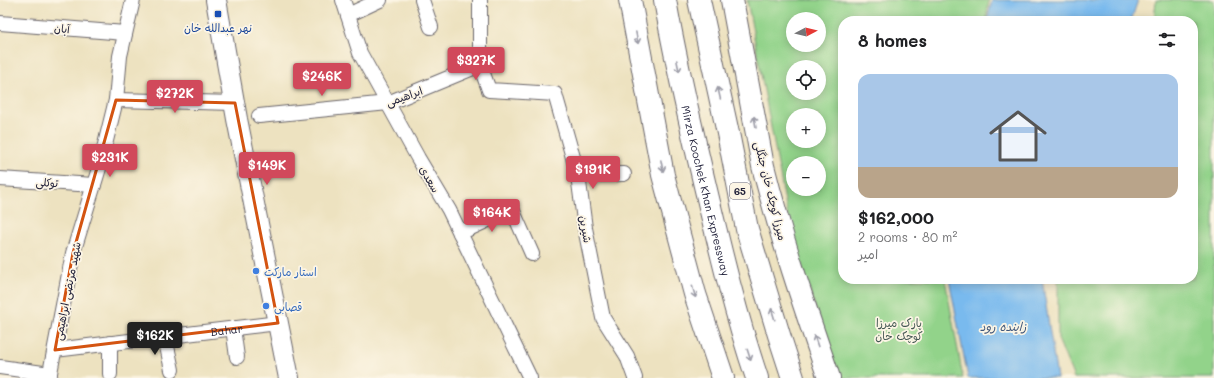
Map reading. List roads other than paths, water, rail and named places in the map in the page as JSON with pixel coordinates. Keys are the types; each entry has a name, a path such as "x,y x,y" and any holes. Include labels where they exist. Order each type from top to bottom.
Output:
{"main road":[{"path":"630,0 663,175 695,294 723,378"},
{"name":"Mirza Koochek Khan Expressway","path":"665,0 715,231 756,378"},
{"name":"65","path":"699,0 747,229 793,378"},
{"name":"میرزا کوچک خان جنگلی","path":"732,0 764,172 781,236 829,378"}],"street":[{"name":"شهید مرتضی ابراهیمی","path":"50,376 56,350 72,253 94,185 116,100 120,56 133,0"},
{"path":"216,0 234,103 289,378"},
{"name":"سعدی","path":"343,0 360,53 449,210 530,378"},
{"path":"348,15 380,0"},
{"path":"422,0 431,27"},
{"path":"480,0 480,65"},
{"name":"آبان","path":"0,23 125,33"},
{"name":"ابراهیمی","path":"259,116 388,103 480,65"},
{"name":"شیرین","path":"480,65 489,90 554,94 578,175 585,228 604,318 627,356 635,378"},
{"path":"116,100 234,103"},
{"path":"578,175 624,174"},
{"name":"توکلی","path":"0,179 94,185"},
{"path":"460,234 512,209 532,254"},
{"name":"Bahar","path":"56,350 278,323"},
{"path":"233,328 236,357"},
{"path":"164,337 172,370"},
{"path":"110,343 110,374"},
{"path":"0,368 50,376"}],"water":[{"path":"992,0 1138,0 1133,16 988,16"},
{"name":"زاینده رود","path":"950,284 1043,284 1057,378 968,378"}],"place":[{"name":"نهر عبدالله خان","path":"218,14"},
{"name":"استار مارکت","path":"256,271"},
{"name":"قصابی","path":"266,306"}],"park label":[{"name":"پارک میرزا کوچک خان","path":"899,328"}]}
